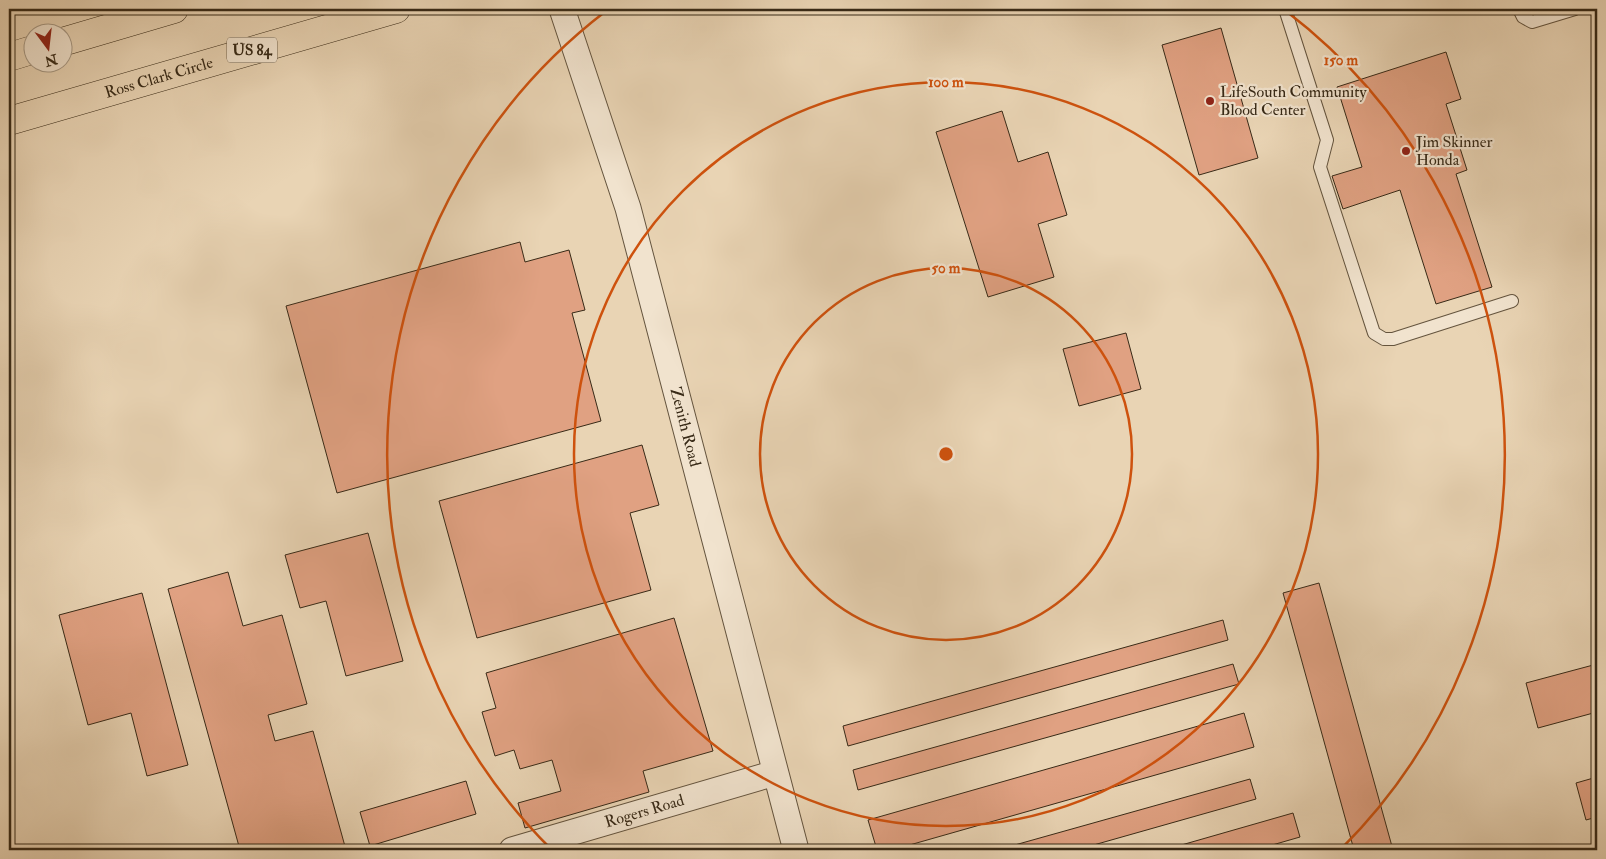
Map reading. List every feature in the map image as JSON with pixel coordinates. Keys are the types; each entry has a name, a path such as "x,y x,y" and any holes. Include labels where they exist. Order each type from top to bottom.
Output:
{"highway":[{"path":"72,39 174,9"},
{"name":"Ross Clark Circle","path":"9,121 396,9"},
{"path":"9,57 22,53"}],"street":[{"name":"Zenith Road","path":"562,9 628,208 796,850"},
{"name":"Rogers Road","path":"512,850 775,773"}],"lane":[{"path":"1285,9 1327,140 1320,167 1374,333 1384,339 1394,339 1512,301"},
{"path":"1519,9 1523,17 1532,22 1575,9"}],"building":[{"name":"LifeSouth Community Blood Center","path":"1221,28 1258,158 1199,175 1162,45"},
{"path":"1446,52 1461,99 1446,104 1467,170 1456,174 1492,287 1436,304 1400,190 1343,209 1332,176 1362,167 1337,87"},
{"path":"1002,111 1018,162 1048,152 1067,215 1038,224 1054,277 988,297 936,132"},
{"path":"520,242 525,262 569,250 585,310 572,313 601,421 337,493 286,306"},
{"path":"1126,333 1141,389 1079,406 1063,349"},
{"path":"642,445 659,505 630,513 651,590 477,638 439,501"},
{"path":"368,533 403,661 346,676 326,601 300,608 285,555"},
{"path":"228,572 243,626 282,615 307,704 268,715 275,741 313,731 346,850 240,850 168,589"},
{"path":"1319,583 1393,850 1354,850 1283,593"},
{"path":"142,593 188,765 147,776 131,713 88,725 59,615"},
{"path":"674,618 713,751 643,771 649,792 525,828 518,803 561,791 552,760 520,769 514,750 495,756 482,712 496,708 486,673"},
{"path":"1223,620 1228,640 848,746 843,726"},
{"path":"1233,664 1239,684 858,790 853,770"},
{"path":"1597,664 1597,712 1538,728 1526,683"},
{"path":"1244,713 1254,747 892,850 877,850 868,820"},
{"path":"1597,777 1597,817 1586,820 1576,783"},
{"path":"1250,779 1256,799 1076,850 997,850"},
{"path":"466,781 476,814 370,846 360,812"},
{"path":"1293,813 1300,837 1255,850 1164,850"}],"place":[{"name":"LifeSouth Community Blood Center","path":"1210,101"},
{"name":"Jim Skinner Honda","path":"1406,151"}]}
